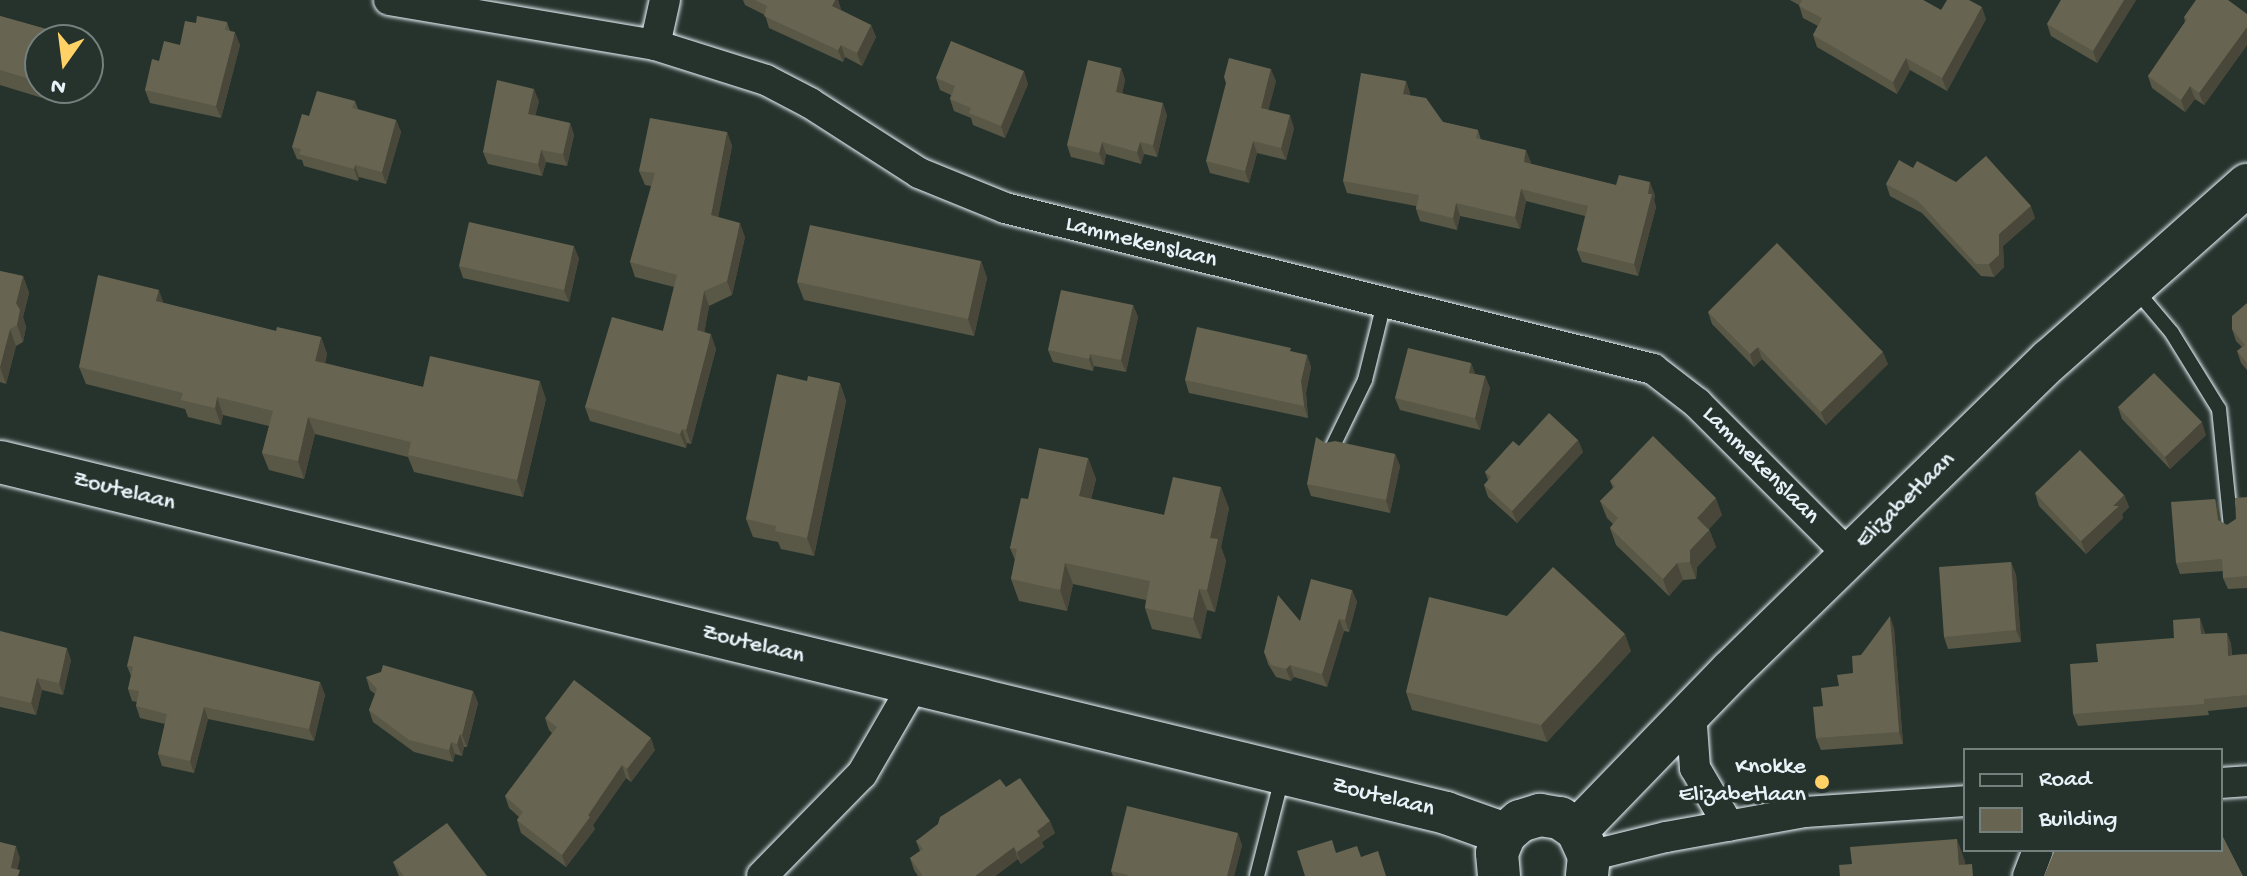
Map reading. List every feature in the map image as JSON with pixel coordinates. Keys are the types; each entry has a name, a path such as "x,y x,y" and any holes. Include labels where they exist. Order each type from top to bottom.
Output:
{"street":[{"name":"Lammekenslaan","path":"389,0 655,45 766,80 810,103 888,155 957,191 1052,220 1653,369 1697,403 1850,556"},
{"path":"655,45 665,0"},
{"name":"Elizabetlaan","path":"1584,854 1691,712 2050,360 2247,185"},
{"name":"Zoutelaan","path":"0,462 1446,813 1505,834"},
{"path":"762,876 862,774 914,684"},
{"path":"1691,712 1695,768 1729,826"},
{"path":"2223,783 2247,781"},
{"path":"1499,876 1497,853 1505,834 1520,821 1540,815 1560,818 1584,854 1805,812 1963,801"},
{"path":"2028,876 2037,852"}],"lane":[{"path":"2132,285 2172,333 2219,409 2231,527"},
{"path":"1333,446 1365,380 1384,303"},
{"path":"1257,876 1283,773"}],"building":[{"path":"755,0 835,0 832,6 871,25 857,53 841,45 838,50 764,16 767,6"},
{"path":"1802,0 1923,0 1941,10 1947,0 1969,0 1982,7 1942,78 1906,58 1893,82 1813,35 1822,18 1799,6"},
{"path":"2061,0 2124,0 2093,51 2047,24"},
{"path":"2196,0 2228,0 2247,14 2247,27 2199,93 2190,86 2181,100 2148,76 2187,19 2184,17"},
{"path":"0,16 28,24 24,24 24,77 0,70"},
{"path":"197,16 227,22 225,30 235,32 216,106 145,90 152,59 159,61 164,41 180,45 185,21 196,23"},
{"path":"951,41 1024,71 1001,126 969,113 971,108 950,99 955,86 936,78"},
{"path":"1229,58 1271,69 1261,108 1290,115 1281,148 1253,141 1245,171 1206,161 1226,83 1224,77"},
{"path":"1088,60 1121,68 1116,92 1163,103 1153,145 1140,142 1137,152 1102,142 1099,153 1067,145"},
{"path":"1361,73 1406,81 1403,94 1426,98 1443,122 1478,130 1476,138 1526,150 1524,162 1616,185 1619,175 1650,182 1648,194 1652,194 1634,264 1577,250 1588,206 1521,189 1515,217 1456,203 1453,218 1416,209 1419,195 1343,181"},
{"path":"497,80 534,89 528,114 570,123 563,154 541,150 538,164 483,152"},
{"path":"317,91 355,101 352,108 396,120 382,172 355,165 354,169 299,154 301,149 292,147 302,114 309,116"},
{"path":"650,118 727,132 711,215 740,223 727,281 704,291 697,330 711,334 686,430 682,429 680,434 585,407 612,317 663,331 677,275 630,262 655,173 639,171"},
{"path":"1986,156 2031,206 1999,234 1999,255 1989,264 1976,264 1918,201 1886,184 1899,160 1913,168 1917,161 1956,182"},
{"path":"469,222 574,246 564,290 459,266"},
{"path":"810,225 981,261 968,319 797,282"},
{"path":"1777,243 1883,352 1821,412 1758,347 1750,354 1708,312"},
{"path":"0,271 23,276 16,303 20,310 17,325 10,329 0,367"},
{"path":"98,275 159,290 156,301 276,331 277,327 321,337 315,361 423,387 430,356 540,381 517,480 408,455 411,442 308,417 298,461 262,453 273,411 217,397 215,408 181,400 183,393 79,367"},
{"path":"1061,290 1133,305 1121,360 1090,354 1089,359 1048,350"},
{"path":"2247,303 2247,363 2237,351 2245,345 2232,329 2232,316"},
{"path":"1197,327 1291,348 1290,351 1307,355 1301,381 1304,406 1185,380"},
{"path":"1408,348 1471,363 1469,373 1485,376 1475,418 1395,398"},
{"path":"2154,373 2202,422 2165,457 2118,407"},
{"path":"777,374 807,381 808,376 840,383 807,538 775,531 776,526 746,519"},
{"path":"1549,413 1578,440 1512,511 1484,485 1491,477 1485,472 1513,441 1519,446"},
{"path":"1653,436 1716,498 1697,518 1709,530 1690,550 1690,562 1677,563 1663,579 1610,528 1618,518 1600,501 1615,486 1610,481"},
{"path":"1316,437 1325,443 1335,441 1395,454 1386,500 1307,484"},
{"path":"1039,448 1088,458 1079,496 1164,515 1173,477 1221,487 1210,538 1218,539 1207,590 1199,589 1193,618 1145,608 1150,581 1065,563 1060,590 1011,579 1017,549 1010,548 1021,498 1028,499"},
{"path":"2080,450 2124,495 2113,506 2119,506 2081,541 2035,493"},
{"path":"2247,497 2247,576 2223,578 2222,559 2176,563 2171,502 2215,499 2218,520 2227,525 2236,519 2235,498"},
{"path":"2011,562 2016,630 1944,637 1939,567"},
{"path":"1553,567 1625,634 1541,725 1406,692 1429,597 1507,616"},
{"path":"1311,579 1352,590 1345,620 1339,619 1322,674 1290,665 1286,669 1271,665 1264,652 1278,595 1300,621"},
{"path":"1890,616 1899,732 1816,738 1813,707 1823,706 1821,688 1839,686 1837,675 1853,673 1852,656 1861,655"},
{"path":"2200,618 2201,634 2227,633 2228,656 2247,654 2247,695 2204,699 2204,704 2073,714 2070,664 2098,662 2096,644 2174,638 2173,620"},
{"path":"0,631 67,648 59,683 37,678 31,703 0,696"},
{"path":"134,636 320,682 309,729 204,707 190,761 158,754 167,714 136,706 139,691 128,689 133,667 127,666"},
{"path":"383,665 473,691 457,744 451,742 449,750 409,740 369,710 377,689 366,677 381,672"},
{"path":"574,680 651,738 627,769 622,765 562,855 517,820 523,812 505,796 557,727 545,718"},
{"path":"1020,778 1050,821 1037,831 1040,836 1017,852 1014,847 975,876 923,876 910,858 923,849 916,841 938,824 940,817 1000,779 1006,787"},
{"path":"1127,806 1238,833 1227,876 1127,876 1111,871"},
{"path":"447,823 487,876 404,876 393,862"},
{"path":"2223,837 2243,876 2044,876 2054,852 2223,852"},
{"path":"1957,839 1959,865 1972,864 1973,876 1840,876 1839,865 1852,864 1850,847"},
{"path":"1332,840 1336,853 1357,846 1361,857 1378,851 1386,876 1305,876 1297,851"},
{"path":"0,842 16,846 11,868 20,870 18,876 0,876"}],"place":[{"name":"Knokke Elizabetlaan","path":"1822,782"}]}
